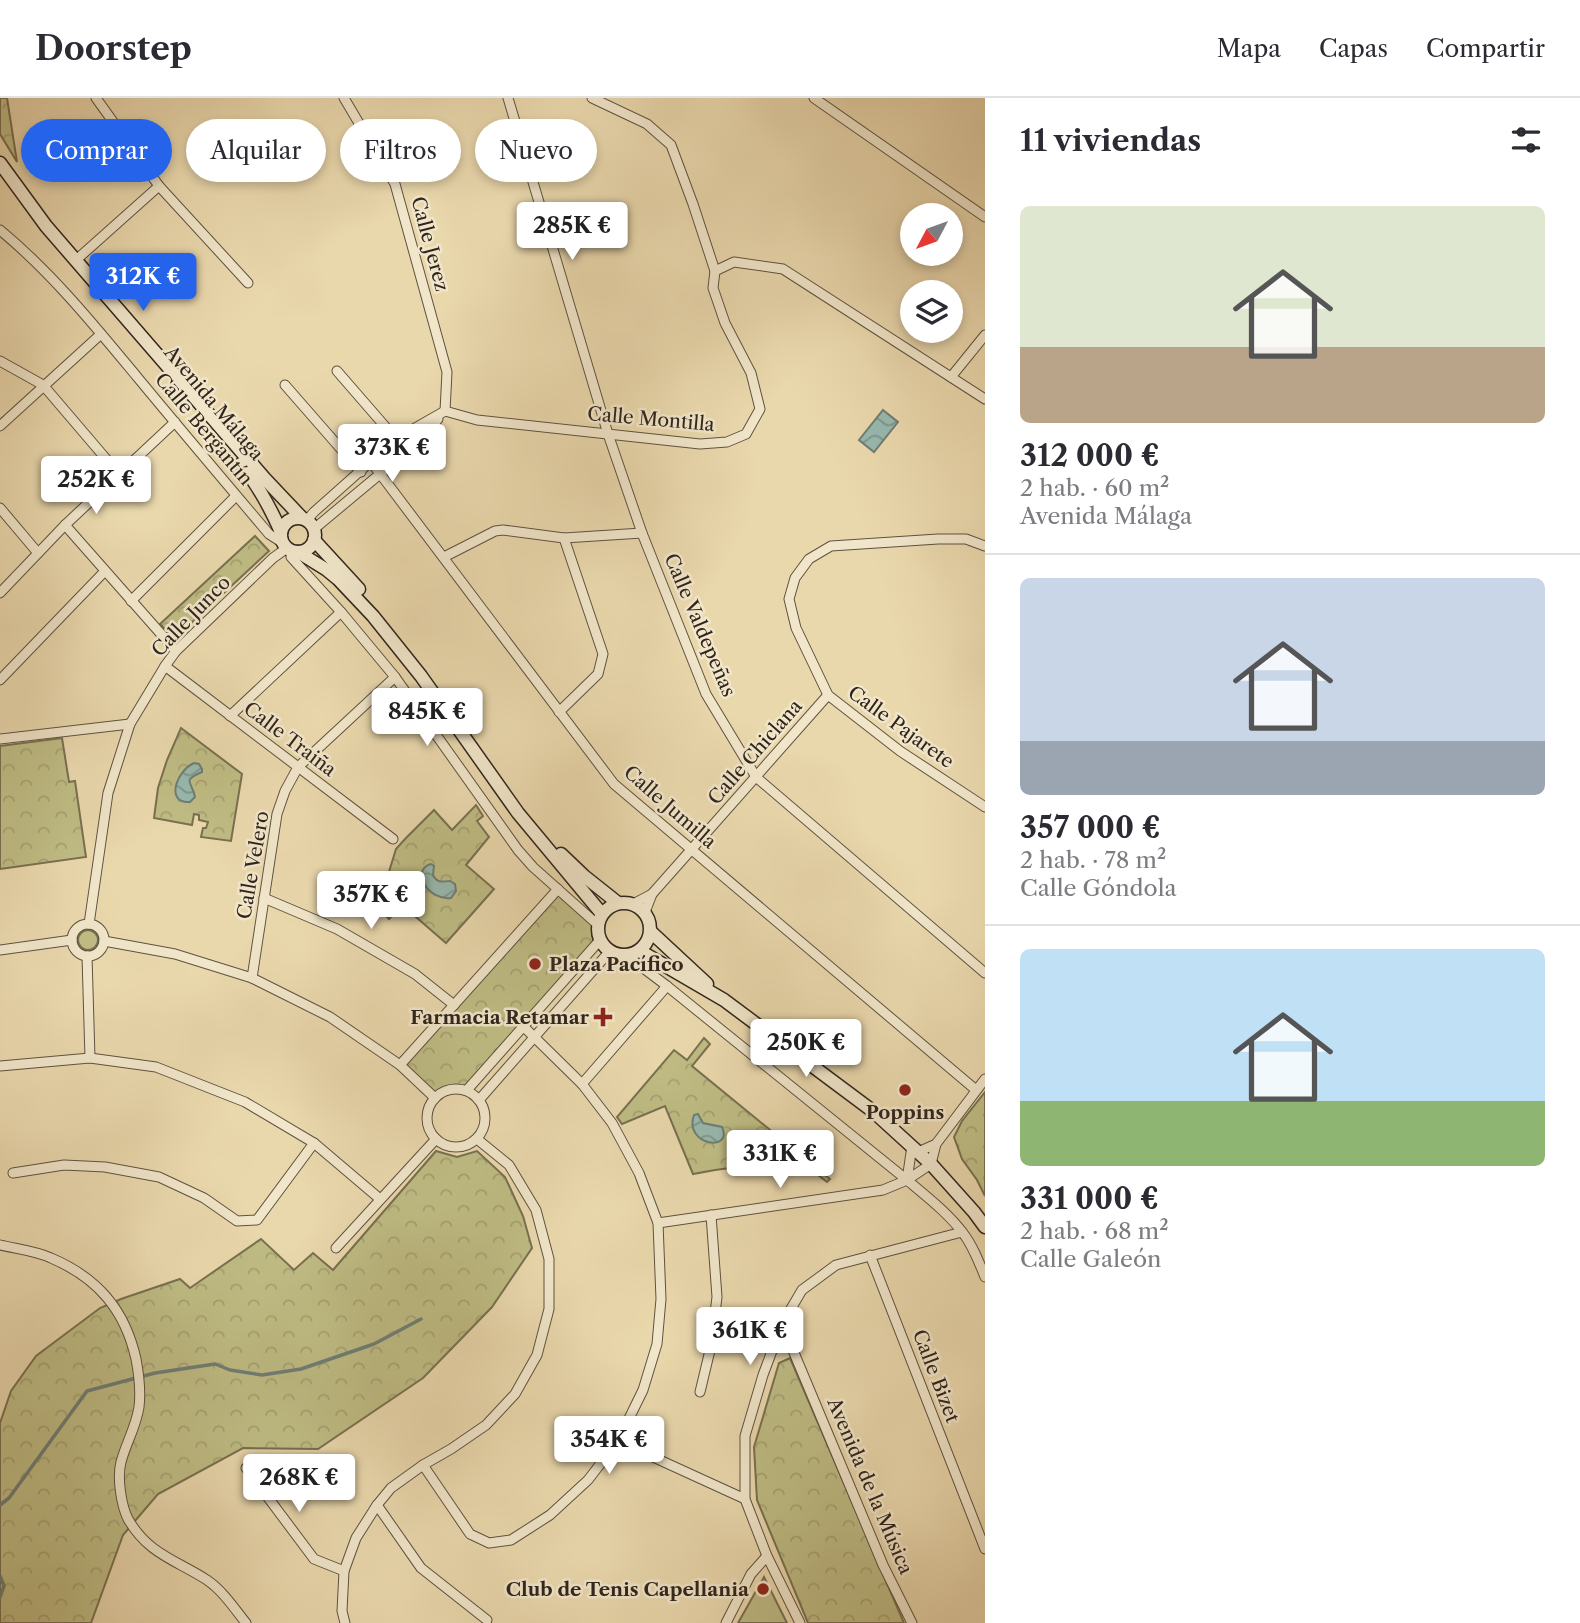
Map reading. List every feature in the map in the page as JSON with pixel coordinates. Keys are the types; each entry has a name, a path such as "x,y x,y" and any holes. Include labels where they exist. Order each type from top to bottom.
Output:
{"street":[{"path":"96,98 159,186 248,283"},
{"name":"Calle Jerez","path":"344,98 395,184 447,372 445,411"},
{"name":"Calle Valdepeñas","path":"508,98 608,434 642,533 706,694 756,777 985,973"},
{"name":"Calle Montilla","path":"445,411 477,420 700,444 727,443 746,435 760,409 751,373 725,323 713,288 715,271 671,145 648,124 592,98"},
{"path":"814,98 985,217"},
{"name":"Avenida Málaga","path":"0,163 75,261 309,527 441,693 542,832 584,876 618,903"},
{"name":"Avenida Málaga","path":"0,176 50,242 252,477 288,545"},
{"path":"75,261 159,186"},
{"name":"Calle Bergantín","path":"0,230 50,277 101,334 268,534 288,545 292,557 395,677 533,867 600,920"},
{"path":"715,271 734,262 783,269 985,398"},
{"path":"0,426 101,334"},
{"path":"951,377 985,335"},
{"path":"0,360 43,386 119,474"},
{"path":"337,371 397,439"},
{"path":"285,385 361,471"},
{"path":"288,545 308,549 309,527 314,512 397,439 445,411"},
{"path":"309,527 381,474 416,444 445,411"},
{"path":"0,593 65,525 175,422"},
{"name":"Calle Jumilla","path":"372,463 614,784 976,1090"},
{"path":"131,601 236,496"},
{"path":"0,508 38,553"},
{"path":"288,545 286,522 296,517 309,527"},
{"path":"65,525 176,652"},
{"path":"444,557 486,534 503,530 564,538 642,533"},
{"path":"559,712 598,674 603,654 564,538"},
{"name":"Calle Pajarete","path":"985,546 966,539 831,546 809,559 794,578 789,598 796,628 828,695 900,751 985,807"},
{"path":"288,545 338,579 373,616 414,667 518,813 600,920 600,940 467,1090"},
{"name":"Calle Junco","path":"89,924 108,793 130,724 176,652 288,545"},
{"path":"0,680 105,571"},
{"path":"230,716 341,612"},
{"name":"Calle Traiña","path":"165,666 393,839"},
{"name":"Calle Velero","path":"252,978 277,814 285,792 298,767 395,677"},
{"name":"Calle Chiclana","path":"645,912 652,894 828,695"},
{"path":"0,739 130,724"},
{"path":"400,1066 558,889"},
{"name":"Calle Chiclana","path":"633,904 652,894"},
{"path":"264,898 337,929 415,974 454,1005"},
{"path":"600,920 612,905 633,904 649,918 651,932 640,951 626,956 610,951 600,940"},
{"path":"89,924 102,932 104,941 97,953 88,956 79,952 72,940 76,930 89,924"},
{"path":"651,932 724,1000 874,1112 931,1164 985,1227"},
{"path":"0,950 72,940"},
{"path":"104,941 175,954 252,978 330,1017 400,1066 435,1097"},
{"path":"479,1100 610,951"},
{"path":"640,951 724,1000"},
{"path":"88,956 90,1058"},
{"path":"626,956 667,986 938,1207 962,1232 976,1254 985,1277"},
{"path":"582,1084 667,986"},
{"path":"423,1465 470,1534 489,1543 511,1540 551,1515 588,1480 618,1441 643,1390 657,1344 661,1299 658,1223 639,1173 612,1123 582,1084 523,1026"},
{"path":"0,1066 90,1058 156,1067 245,1101 314,1143 380,1199"},
{"path":"658,1223 883,1190 907,1180 931,1164 936,1144 985,1079"},
{"path":"446,1090 467,1090 485,1109 486,1121 482,1133 467,1145 457,1147 443,1144 429,1128 427,1114 430,1104 446,1090"},
{"path":"336,1248 436,1139"},
{"path":"345,1623 342,1611 344,1571 356,1538 377,1505 391,1488 486,1425 514,1394 537,1355 549,1309 549,1259 536,1210 509,1165 477,1139"},
{"path":"13,1173 64,1165 105,1167 159,1177 204,1198 237,1221 257,1220 314,1143"},
{"path":"915,1149 936,1144"},
{"path":"907,1180 915,1149"},
{"path":"700,1392 711,1346 717,1297 710,1215"},
{"path":"800,1623 767,1556 746,1499 745,1436 763,1374 782,1324 802,1290 836,1265 962,1232"},
{"path":"0,1245 50,1257 77,1271 100,1289 119,1312 131,1338 139,1377 139,1406 120,1464 120,1492 128,1518 146,1542 163,1556 207,1581 224,1595 246,1623"},
{"name":"Calle Bizet","path":"870,1255 985,1549"},
{"name":"Avenida de la Música","path":"782,1324 883,1565 912,1623"},
{"path":"618,1441 746,1499"},
{"path":"246,1468 314,1559 344,1571"},
{"path":"377,1505 421,1568 487,1620"},
{"path":"726,1623 751,1574 767,1556"}],"green space":[{"path":"0,98 7,98 17,162 0,134"},
{"path":"255,536 269,551 174,639 160,624"},
{"path":"181,728 242,774 231,841 201,837 208,822 199,820 199,815 194,814 192,825 154,818 158,788"},
{"path":"62,738 69,782 75,781 86,857 0,869 0,746"},
{"path":"476,805 483,816 477,821 489,837 466,865 494,889 446,943 402,905 389,919 386,916 392,891 384,888 396,849 434,810 452,830"},
{"path":"558,894 595,927 596,939 466,1086 449,1086 435,1093 405,1065"},
{"path":"88,930 95,933 98,940 95,947 88,950 81,947 78,940 81,933"},
{"path":"704,1038 710,1044 692,1066 830,1179 827,1182 797,1159 693,1174 665,1106 622,1124 617,1117 674,1050 687,1060"},
{"path":"985,1092 985,1196 962,1159 954,1137 962,1121"},
{"path":"436,1151 457,1157 477,1151 505,1177 523,1216 532,1248 492,1307 423,1378 318,1449 243,1448 158,1494 123,1535 91,1623 0,1623 0,1423 11,1391 36,1356 100,1308 180,1279 190,1288 261,1239 294,1270 313,1253 333,1270"},
{"path":"790,1358 904,1623 808,1623 757,1500 754,1447 779,1363"},
{"name":"Club de Tenis Capellania","path":"764,1577 787,1623 738,1623"}],"water":[{"path":"883,410 898,422 874,452 859,440"},
{"path":"194,763 199,764 202,769 202,772 190,780 195,797 190,802 182,801 176,793 178,779"},
{"path":"431,864 434,866 433,875 436,879 455,884 456,891 451,898 436,895 424,885 422,873"},
{"path":"698,1114 703,1123 722,1127 724,1135 721,1140 716,1143 708,1142 695,1133 694,1115"}],"waterway":[{"path":"0,1505 9,1498 87,1391 155,1373 215,1364 230,1370 262,1375 301,1369 374,1344 421,1319"},
{"path":"0,1576 4,1586 0,1597"}],"place":[{"name":"Plaza Pacífico","path":"535,964"},
{"name":"Farmacia Retamar","path":"603,1017"},
{"name":"Poppins","path":"905,1090"},
{"name":"Club de Tenis Capellania","path":"763,1589"}]}
